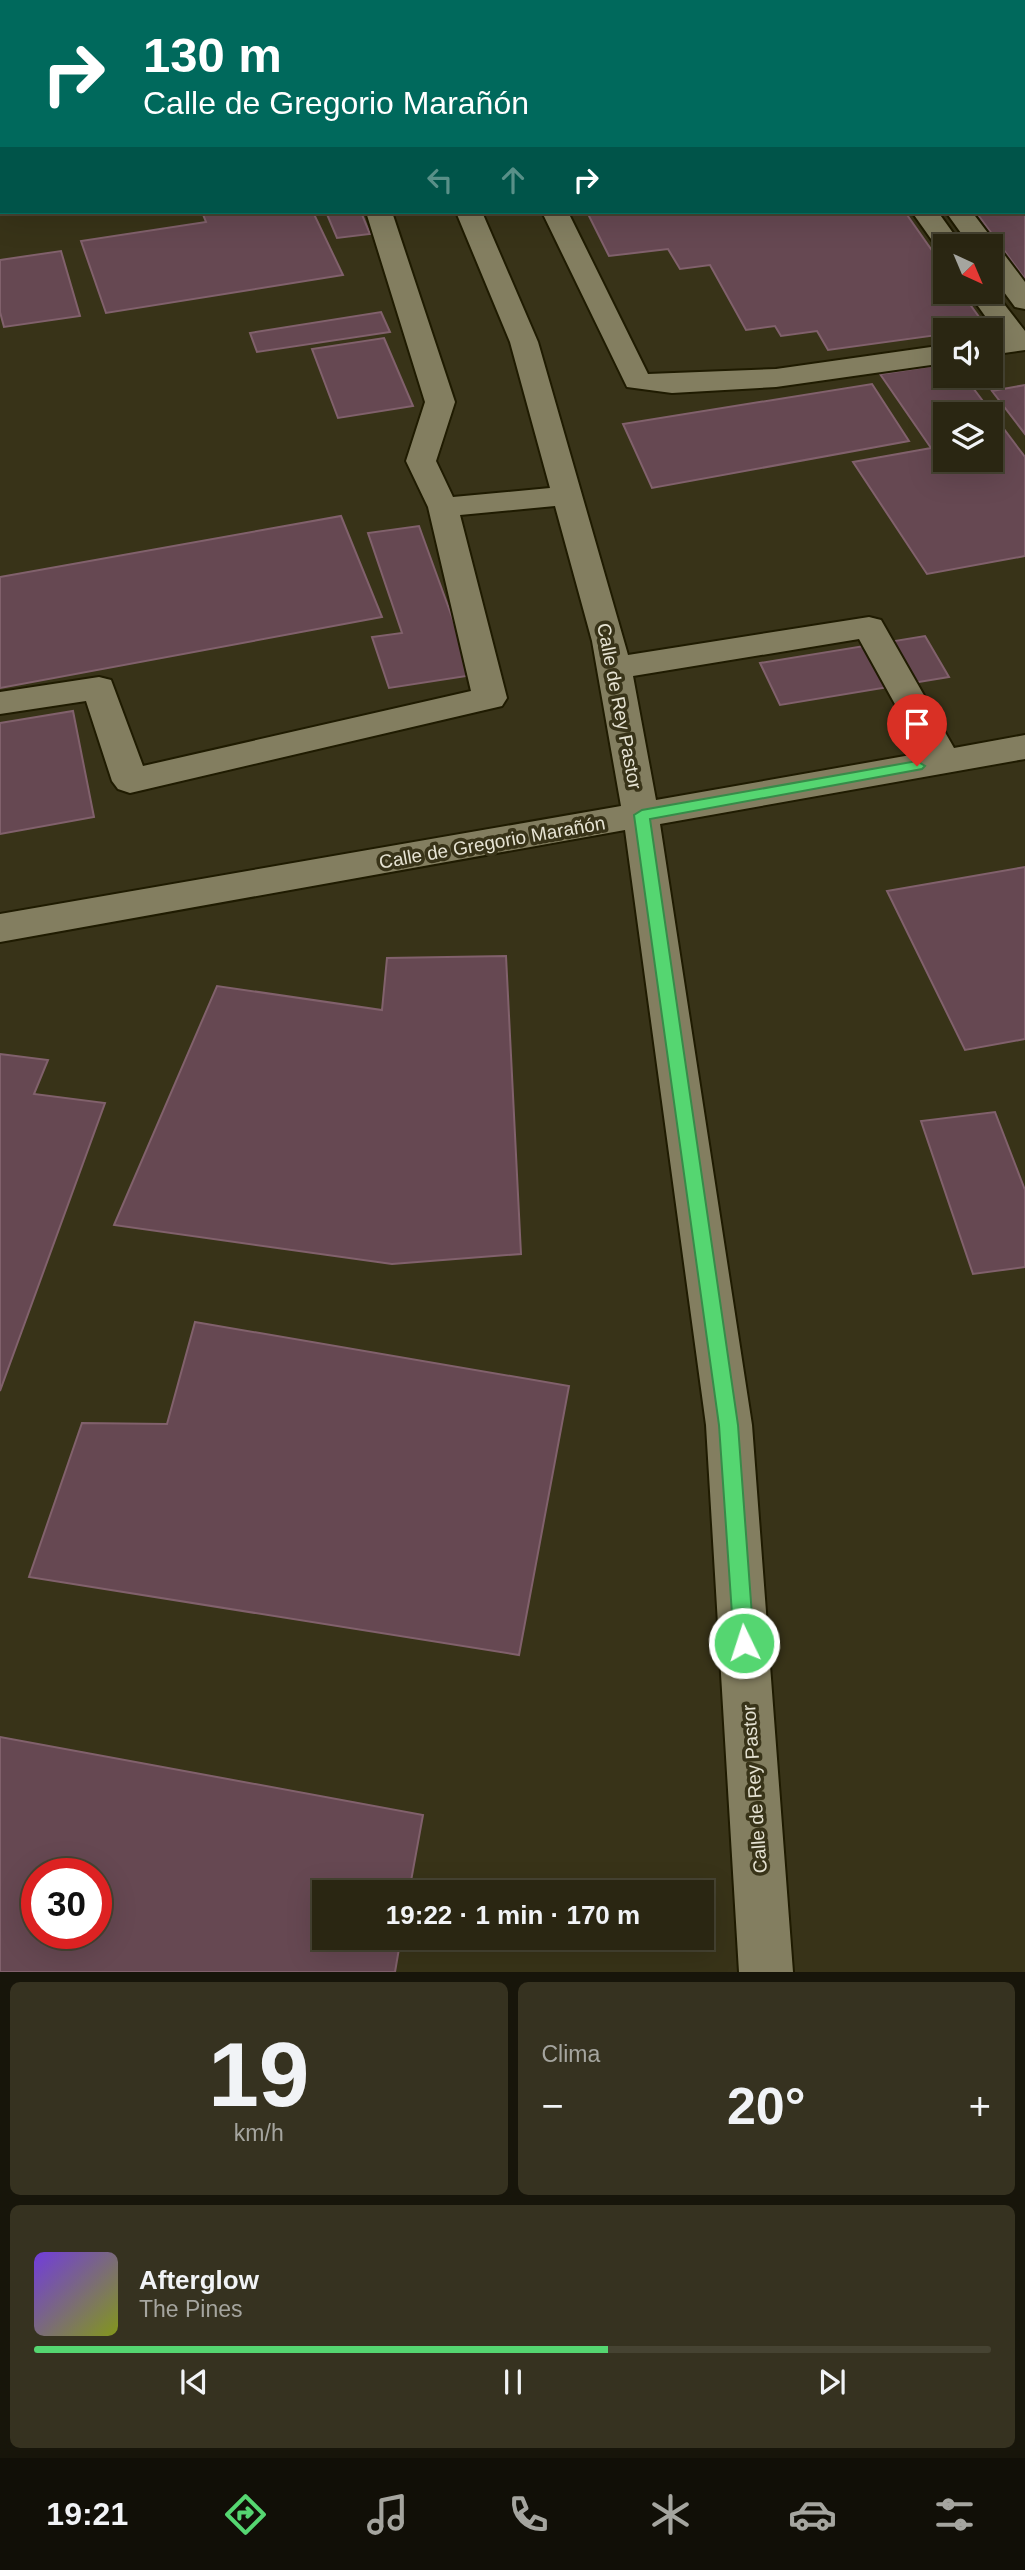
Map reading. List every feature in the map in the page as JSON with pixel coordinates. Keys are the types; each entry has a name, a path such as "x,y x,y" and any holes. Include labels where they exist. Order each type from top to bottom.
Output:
{"street":[{"path":"0,703 99,688 130,781 490,698 443,507 421,461 440,402 380,214"},
{"name":"Calle de Rey Pastor","path":"469,214 524,342 569,495 614,668 642,815 729,1425 766,1972"},
{"path":"556,214 637,381 663,387 749,376 776,379 933,356"},
{"path":"926,214 941,234"},
{"path":"960,214 975,234"},
{"path":"1003,271 1025,300"},
{"path":"1003,321 1019,343 1003,345"},
{"path":"443,507 569,495"},
{"path":"614,668 869,627 944,761"},
{"name":"Calle de Gregorio Marañón","path":"0,928 1025,747"}],"building":[{"path":"203,214 314,214 343,275 106,313 81,241 206,222"},
{"path":"327,214 362,214 370,234 337,238"},
{"path":"588,214 906,214 933,252 933,304 970,304 980,318 933,318 933,336 828,350 817,331 781,336 775,326 746,330 710,265 680,269 668,249 609,256"},
{"path":"977,214 1025,214 1025,279 1003,249 1003,234 992,234"},
{"path":"61,251 80,316 4,327 0,312 0,260"},
{"path":"381,312 390,332 257,352 250,333"},
{"path":"384,338 413,406 338,418 312,349"},
{"path":"933,366 933,388 973,388 984,402 933,402 933,472 1003,472 1003,428 1025,457 1025,556 927,574 853,462 931,448 880,374"},
{"path":"872,384 909,441 652,488 623,424"},
{"path":"1025,385 1025,434 1003,402 992,391"},
{"path":"341,516 382,617 0,688 0,577"},
{"path":"419,526 473,675 389,688 372,637 402,633 368,533"},
{"path":"925,636 949,677 780,705 760,663"},
{"path":"73,711 94,817 0,834 0,723"},
{"path":"1025,867 1025,1039 965,1050 887,891"},
{"path":"506,956 521,1254 392,1264 114,1225 217,986 382,1010 387,958"},
{"path":"0,1054 48,1060 34,1094 105,1103 0,1391"},
{"path":"995,1112 1025,1190 1025,1267 973,1274 921,1121"},
{"path":"195,1322 569,1386 519,1655 29,1577 82,1423 167,1424"},
{"path":"0,1737 423,1815 411,1880 312,1880 312,1950 399,1950 395,1972 0,1972"}],"route":[{"path":"744,1643 729,1425 642,815 917,766"}]}
